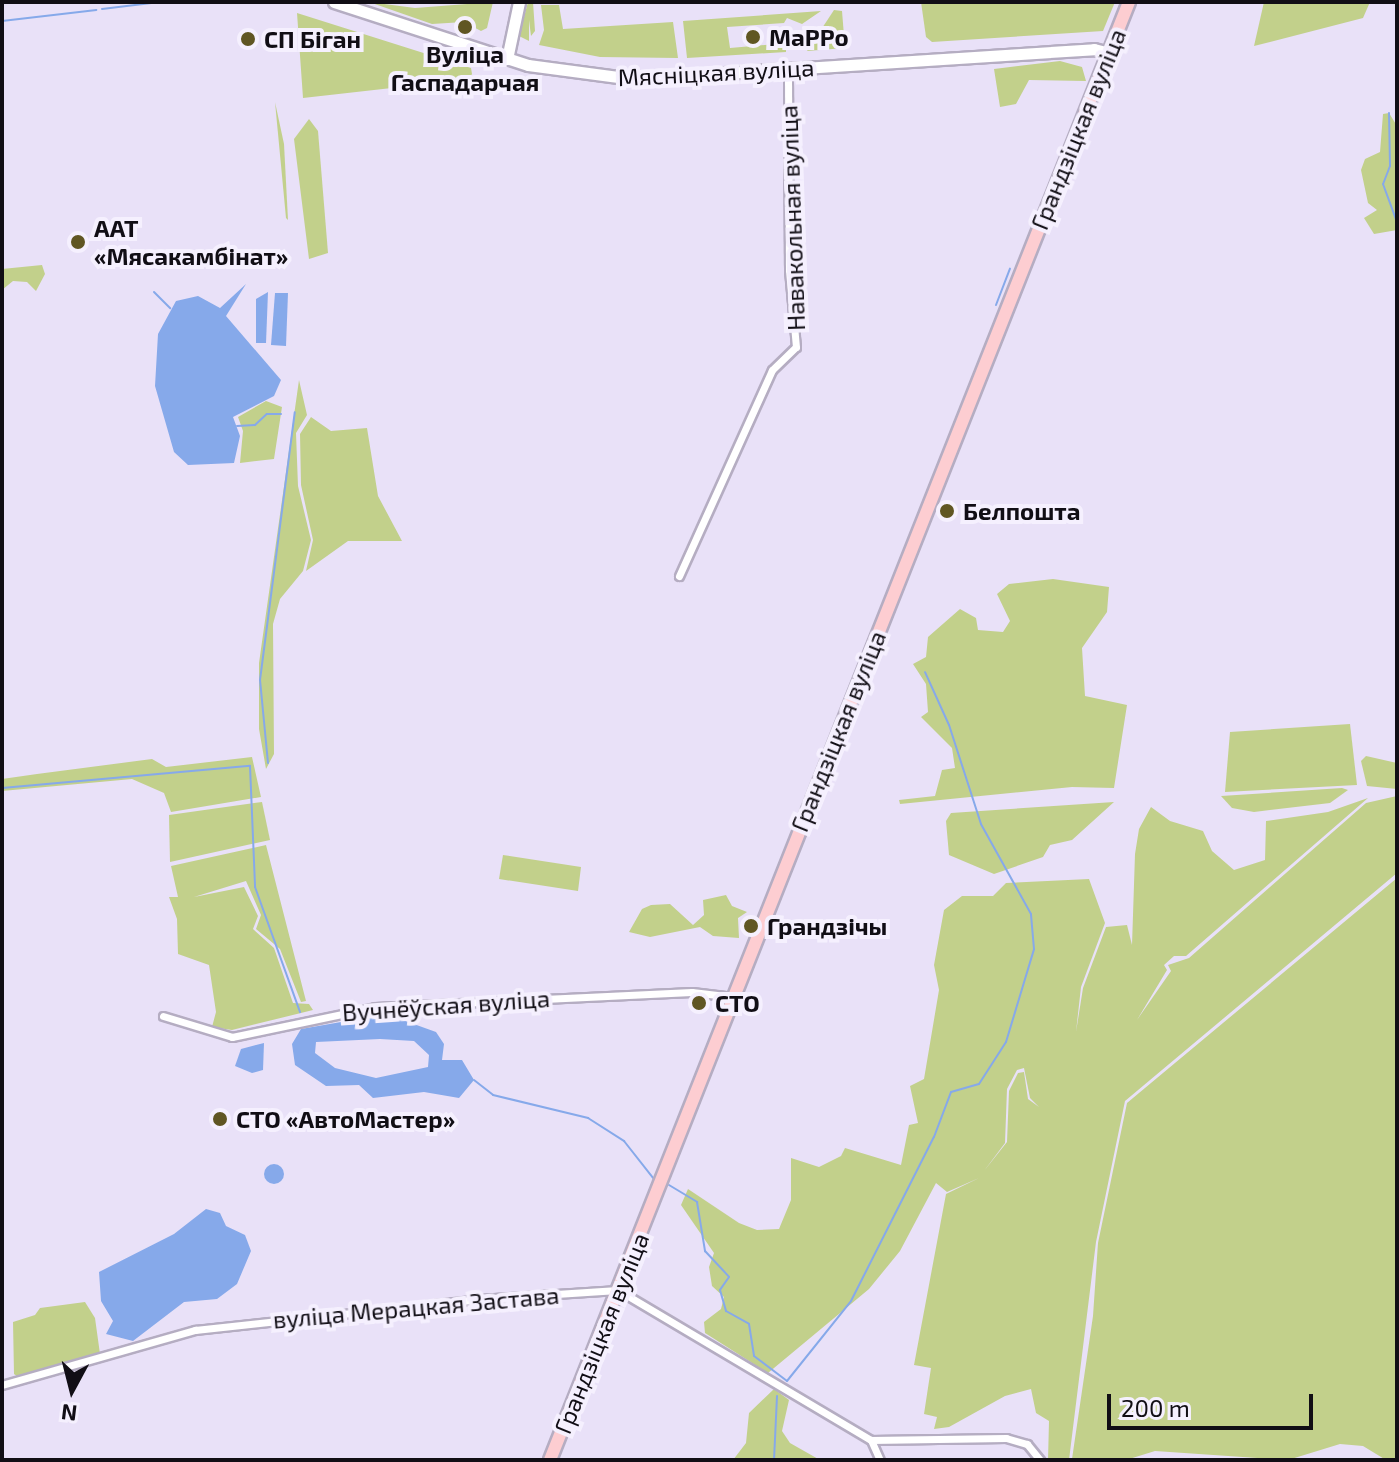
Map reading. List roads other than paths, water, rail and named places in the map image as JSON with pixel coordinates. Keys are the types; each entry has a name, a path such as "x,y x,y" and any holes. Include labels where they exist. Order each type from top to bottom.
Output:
{"main road":[{"name":"Мясніцкая вуліца","path":"334,2 507,59 560,72 633,79 1094,49 1109,53"},
{"path":"507,59 519,2"},
{"name":"Грандзіцкая вуліца","path":"550,1460 1129,2"}],"street":[{"name":"Навакольная вуліца","path":"679,576 772,370 796,347 789,270 788,70"},
{"name":"Вучнёўская вуліца","path":"163,1016 232,1037 375,1007 692,992 734,997"},
{"name":"вуліца Мерацкая Застава","path":"2,1385 210,1327 479,1299 618,1290"},
{"path":"618,1290 871,1440 1006,1438 1027,1444 1040,1460"},
{"path":"871,1440 880,1460"}],"water":[{"path":"246,284 226,316 281,380 274,396 233,417 240,436 234,463 188,465 174,452 155,386 158,334 176,301 198,296 220,308"},
{"path":"268,292 266,343 256,343 256,299"},
{"path":"275,293 288,293 286,346 271,345"},
{"path":"364,1018 397,1018 436,1032 444,1044 442,1060 462,1060 474,1080 459,1098 424,1092 373,1098 359,1085 326,1086 295,1065 292,1044 301,1029","holes":["414,1041 429,1055 428,1067 376,1078 335,1068 315,1053 316,1042"]},
{"path":"264,1043 263,1070 252,1073 235,1066 241,1049"},
{"path":"270,1164 278,1164 284,1174 278,1184 270,1184 264,1178 264,1170"},
{"path":"206,1209 220,1213 226,1226 245,1235 251,1251 237,1284 217,1299 184,1302 133,1341 106,1334 113,1321 101,1301 99,1272 174,1234"}],"waterway":[{"path":"102,9 160,2"},
{"path":"2,21 96,10"},
{"path":"1389,113 1390,166 1383,184 1397,222"},
{"path":"996,305 1010,269"},
{"path":"154,292 170,308"},
{"path":"268,763 260,680 295,412"},
{"path":"237,426 255,425 267,414 281,414"},
{"path":"669,1185 697,1202 705,1251 729,1277 720,1290 726,1311 749,1324 754,1356 787,1381 851,1301 934,1137 951,1092 979,1084 1006,1042 1034,949 1031,914 981,824 949,725 925,672"},
{"path":"2,788 250,766 255,887 300,1012"},
{"path":"474,1080 493,1095 588,1118 624,1141 653,1178"},
{"path":"774,1460 777,1396"}],"place":[{"name":"Вуліца Гаспадарчая","path":"465,27"},
{"name":"МаРРо","path":"753,37"},
{"name":"СП Біган","path":"248,39"},
{"name":"ААТ «Мясакамбінат»","path":"78,242"},
{"name":"Белпошта","path":"947,511"},
{"name":"Грандзічы","path":"751,926"},
{"name":"СТО","path":"699,1003"},
{"name":"СТО «АвтоМастер»","path":"220,1119"}]}
